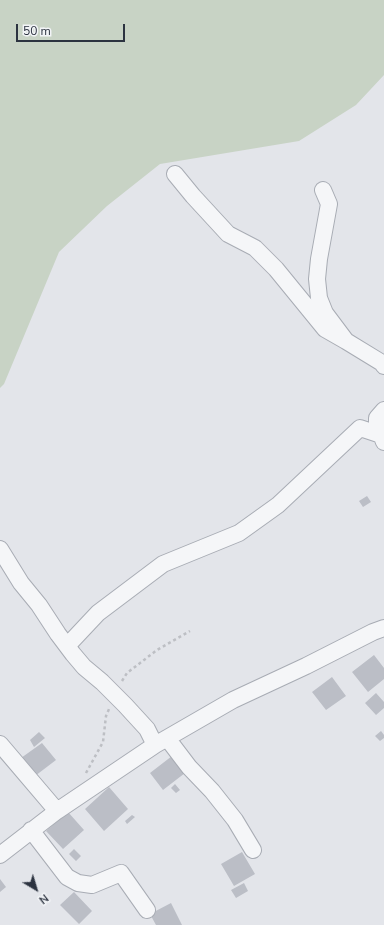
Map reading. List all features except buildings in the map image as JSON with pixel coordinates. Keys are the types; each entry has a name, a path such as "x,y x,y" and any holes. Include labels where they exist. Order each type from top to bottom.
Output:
{"street":[{"path":"175,174 228,234 255,248 276,269 325,328 382,363 384,366"},
{"path":"323,190 329,204 319,259 317,279 319,298 325,313 346,341"},
{"path":"382,439 377,424 377,418 384,410"},
{"path":"67,646 98,613 163,564 239,533 278,505 360,428 382,439"},
{"path":"0,549 21,583 84,667 120,700 147,729 189,767 212,791 235,820 254,850"},
{"path":"0,855 57,811 161,741 233,700 384,628"},
{"path":"0,744 57,811"},
{"path":"31,830 67,876 78,883 92,885 121,873 147,910"}],"green space":[{"path":"0,0 384,0 384,75 356,105 299,141 160,164 107,206 59,252 4,384 0,388"}]}
